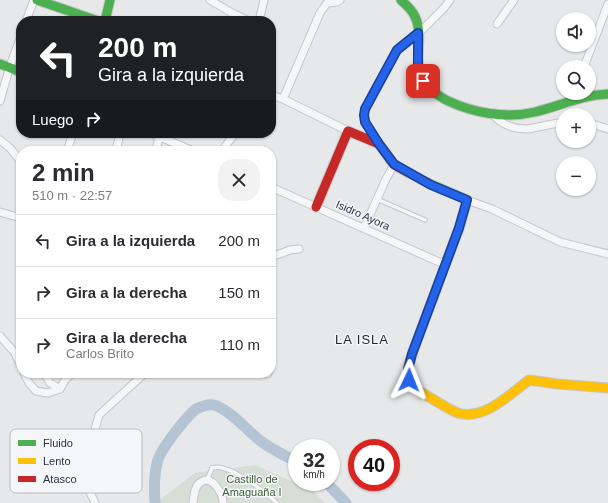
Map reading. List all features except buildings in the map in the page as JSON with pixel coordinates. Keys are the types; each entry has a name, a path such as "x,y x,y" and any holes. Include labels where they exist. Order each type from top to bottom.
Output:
{"street":[{"path":"28,16 35,0 83,16"},
{"path":"106,16 110,0"},
{"path":"210,0 238,16"},
{"path":"260,16 264,0"},
{"path":"283,99 320,13 327,3 337,2 340,0"},
{"path":"401,0 415,14 418,33 418,66 423,81 428,88 444,98 460,106 493,115 517,115 534,112 565,100"},
{"path":"450,0 444,8 418,33 397,50 365,109 365,122 394,164 431,185 492,209 560,242 608,254"},
{"path":"497,24 514,0"},
{"path":"587,60 608,4"},
{"path":"0,102 16,50"},
{"path":"0,64 10,66 16,69"},
{"path":"596,95 608,94"},
{"path":"276,97 348,132 379,144"},
{"path":"493,115 504,124 523,129 556,123"},
{"path":"596,125 608,129"},
{"path":"316,207 348,132"},
{"path":"164,138 182,146"},
{"path":"0,140 10,148 16,156"},
{"path":"364,228 394,164"},
{"name":"Isidro Ayora","path":"276,188 439,262 445,263"},
{"path":"467,200 459,228 412,354 408,369 409,380 415,389 458,412 471,414 483,412 495,405 529,380 608,388"},
{"path":"0,212 16,217"},
{"path":"276,255 299,249"},
{"path":"0,336 16,355"},
{"path":"26,378 36,391 48,393 60,389 67,378"},
{"path":"47,378 50,383 60,389"},
{"path":"95,429 99,414 139,378"},
{"path":"193,503 195,490 200,482 207,481 216,485 221,492 223,497 222,503"},
{"path":"90,493 95,503"}],"lane":[{"path":"377,199 426,220"},
{"path":"207,481 212,468 221,468 245,478 277,503"}],"green space":[{"name":"Castillo de Amaguaña I","path":"255,465 288,480 288,491 313,491 325,503 156,503 195,473"}],"waterway":[{"path":"155,503 154,488 156,468 159,458 174,434 186,419 196,409 204,406 215,405 230,413 262,442 288,457"},
{"path":"335,491 346,503"}],"traffic: fast":[{"path":"37,0 83,16"},
{"path":"106,16 110,0"},
{"path":"401,0 412,11 416,20 419,36 418,68 422,80 434,93 456,105 490,114 513,115 535,112 589,96 608,94"},
{"path":"0,64 16,70"},
{"path":"422,393 416,389 410,381 408,376 409,366 412,354 459,228 467,200 428,183"}],"traffic: slow":[{"path":"422,393 458,413 468,414 487,410 496,405 529,380 608,388"}],"traffic: jam":[{"path":"316,207 348,131 379,144 394,165 428,183"}],"district":[{"name":"LA ISLA","path":"362,339"}],"route":[{"path":"409,380 408,369 412,354 459,228 467,200 431,185 394,164 372,134 365,122 364,115 365,109 374,95 397,50 418,33 418,66 423,81"}]}
